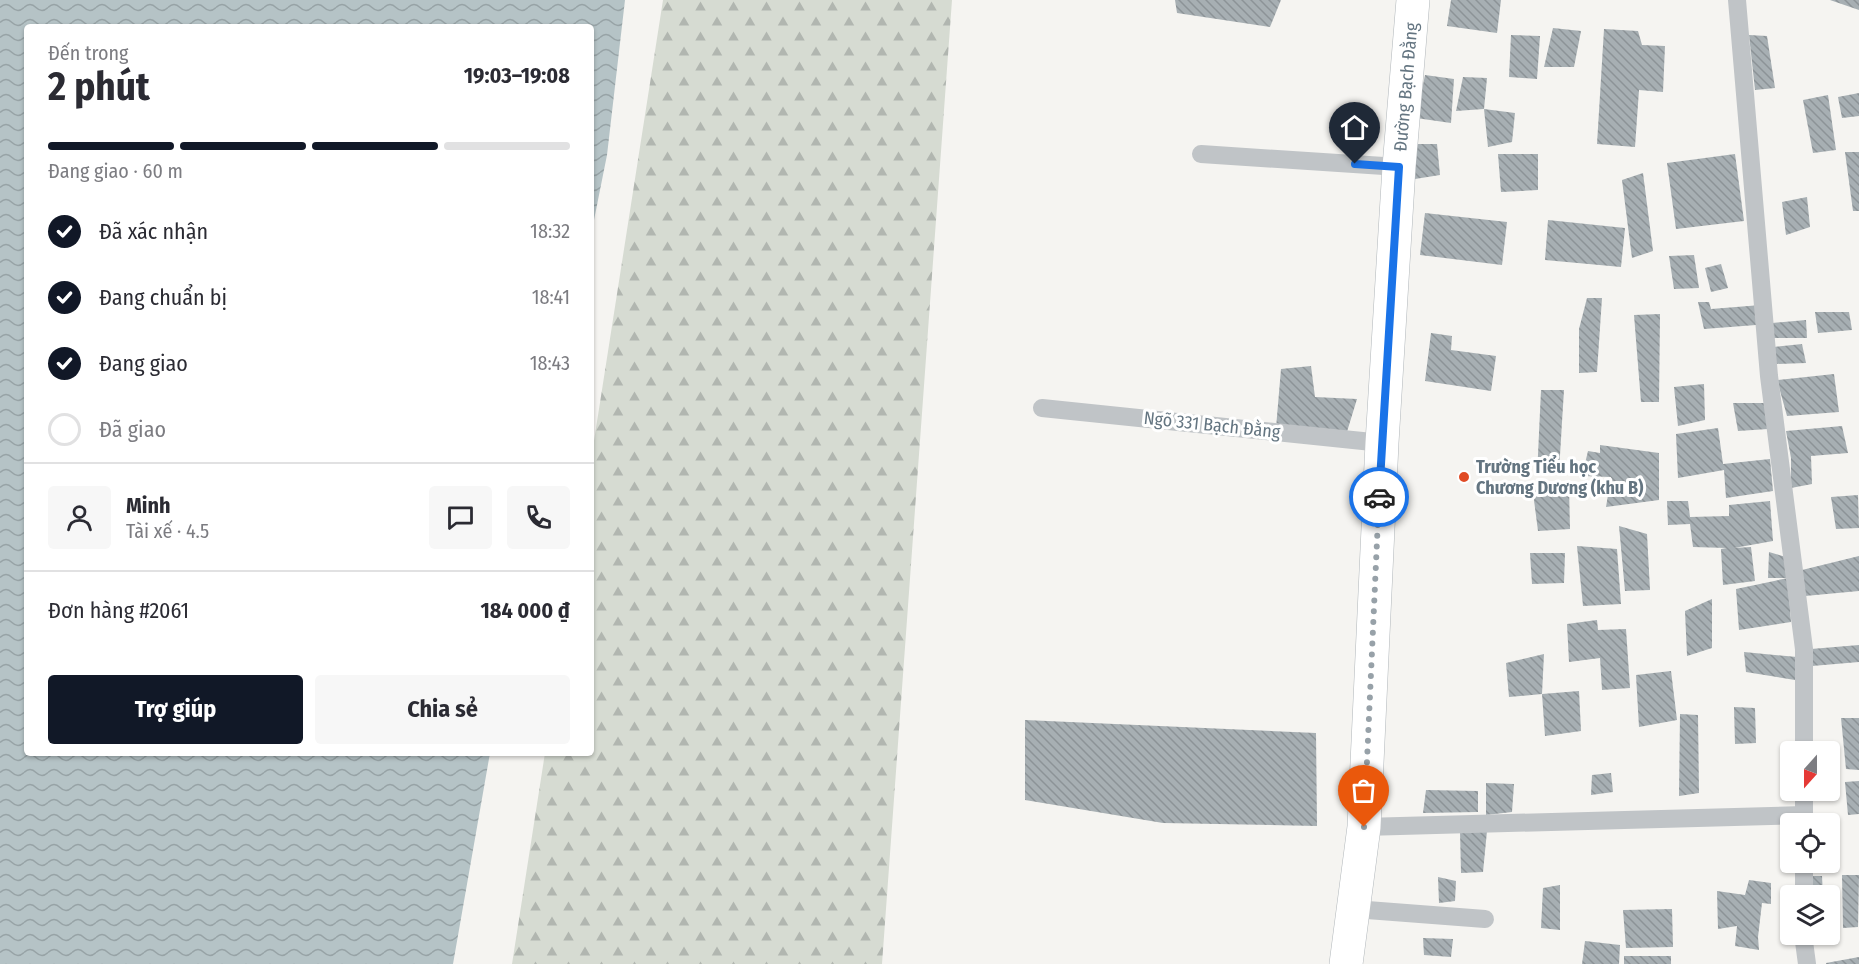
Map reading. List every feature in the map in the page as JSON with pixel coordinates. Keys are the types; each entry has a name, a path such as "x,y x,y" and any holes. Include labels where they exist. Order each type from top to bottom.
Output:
{"street":[{"name":"Đường Bạch Đằng","path":"1346,964 1364,827 1382,443 1399,167 1413,0"}],"lane":[{"path":"1737,0 1769,376 1804,649 1804,741"},
{"path":"1202,154 1399,167"},
{"name":"Ngõ 331 Bạch Đằng","path":"1042,408 1382,443"},
{"path":"1364,827 1780,819"},
{"path":"1354,909 1485,920"},
{"path":"1804,945 1807,964"}],"green space":[{"path":"663,0 952,0 882,964 512,964 545,756 594,756 594,441"}],"water":[{"path":"0,0 625,0 607,155 594,220 594,24 24,24 24,756 489,756 453,964 0,964"}],"building":[{"path":"1175,0 1281,0 1270,27 1177,13"},
{"path":"1451,0 1501,0 1497,33 1447,26"},
{"path":"1830,0 1859,0 1859,10"},
{"path":"1553,28 1581,31 1574,67 1544,67"},
{"path":"1604,29 1638,31 1642,45 1665,46 1663,92 1639,90 1635,147 1597,144"},
{"path":"1511,35 1540,36 1537,79 1509,77"},
{"path":"1749,35 1767,36 1775,88 1755,90"},
{"path":"1425,75 1454,79 1451,123 1416,118"},
{"path":"1463,77 1487,78 1484,109 1456,111"},
{"path":"1859,93 1859,116 1842,118 1838,97"},
{"path":"1828,95 1836,150 1813,153 1803,100"},
{"path":"1484,109 1515,113 1512,142 1488,147"},
{"path":"1416,144 1437,144 1440,175 1415,179"},
{"path":"1845,152 1859,152 1859,211 1853,211"},
{"path":"1498,154 1538,154 1538,190 1501,192"},
{"path":"1735,154 1744,221 1676,229 1667,163"},
{"path":"1643,173 1653,251 1632,258 1622,180"},
{"path":"1807,197 1810,227 1786,235 1782,202"},
{"path":"1425,213 1507,222 1502,265 1420,255"},
{"path":"1548,220 1625,228 1621,267 1545,260"},
{"path":"1694,255 1699,288 1674,289 1669,256"},
{"path":"1721,264 1728,288 1711,292 1705,268"},
{"path":"1587,298 1602,298 1597,372 1579,373 1579,329"},
{"path":"1698,302 1709,302 1711,309 1761,305 1756,325 1704,329"},
{"path":"1815,312 1849,312 1852,330 1818,333"},
{"path":"1660,314 1659,402 1641,402 1634,315"},
{"path":"1806,320 1807,338 1774,338 1772,323"},
{"path":"1431,333 1452,336 1451,350 1496,356 1491,391 1425,381"},
{"path":"1802,344 1806,363 1774,364 1774,347"},
{"path":"1311,366 1315,397 1357,399 1346,435 1276,428 1281,369"},
{"path":"1834,374 1839,412 1787,416 1777,380"},
{"path":"1704,384 1705,420 1678,426 1674,387"},
{"path":"1541,390 1564,390 1559,471 1537,476"},
{"path":"1733,403 1765,403 1768,429 1738,431"},
{"path":"1842,426 1848,453 1811,456 1812,484 1791,488 1791,458 1786,431"},
{"path":"1718,428 1723,464 1770,459 1773,491 1726,498 1724,470 1678,478 1676,434"},
{"path":"1600,445 1659,453 1659,500 1606,507 1611,477 1582,476 1588,451 1600,453"},
{"path":"1532,485 1569,487 1570,529 1538,531"},
{"path":"1858,495 1859,528 1836,529 1831,497"},
{"path":"1667,501 1688,501 1690,517 1729,516 1729,505 1770,501 1773,541 1734,548 1751,547 1755,581 1723,585 1721,549 1727,548 1693,547 1690,524 1668,525"},
{"path":"1619,526 1647,534 1650,590 1625,591"},
{"path":"1577,546 1617,549 1621,604 1583,606"},
{"path":"1769,552 1786,557 1788,578 1768,578"},
{"path":"1530,553 1565,553 1564,583 1532,584"},
{"path":"1859,556 1859,591 1805,596 1802,570"},
{"path":"1788,578 1791,622 1739,630 1736,589"},
{"path":"1712,599 1712,648 1687,656 1685,611"},
{"path":"1597,620 1598,630 1626,629 1630,688 1602,690 1600,658 1569,662 1567,624"},
{"path":"1859,645 1859,662 1812,666 1811,649"},
{"path":"1744,652 1797,657 1795,680 1746,672"},
{"path":"1544,654 1542,694 1509,697 1506,663"},
{"path":"1671,671 1677,720 1639,727 1636,675"},
{"path":"1579,691 1581,731 1545,736 1542,694"},
{"path":"1734,707 1755,708 1756,743 1735,744"},
{"path":"1680,714 1698,715 1699,793 1679,796"},
{"path":"1841,718 1859,718 1859,770 1846,769"},
{"path":"1025,720 1316,733 1317,826 1163,823 1025,800"},
{"path":"1611,773 1613,792 1591,795 1592,775"},
{"path":"1859,781 1859,814 1848,815 1845,782"},
{"path":"1486,783 1514,784 1512,812 1486,815"},
{"path":"1426,790 1478,791 1478,812 1423,813"},
{"path":"1460,831 1487,831 1483,872 1461,873"},
{"path":"1842,875 1859,875 1858,927 1843,928"},
{"path":"1810,876 1822,876 1822,885 1810,885"},
{"path":"1438,877 1456,881 1455,901 1439,903"},
{"path":"1749,880 1771,883 1771,904 1762,903 1758,937 1759,950 1735,946 1737,926 1718,929 1717,891 1745,895"},
{"path":"1560,885 1560,930 1541,928 1543,888"},
{"path":"1672,909 1673,947 1626,948 1623,910"},
{"path":"1423,938 1453,939 1451,957 1424,955"},
{"path":"1585,941 1620,945 1619,964 1582,964"},
{"path":"1624,956 1671,956 1671,964 1624,964"},
{"path":"1859,957 1859,964 1826,964 1826,963"}],"way so far":[{"path":"1364,827 1379,497"}],"place":[{"name":"Trường Tiểu học Chương Dương (khu B)","path":"1464,477"}],"route":[{"path":"1355,164 1399,167 1379,497"}]}
